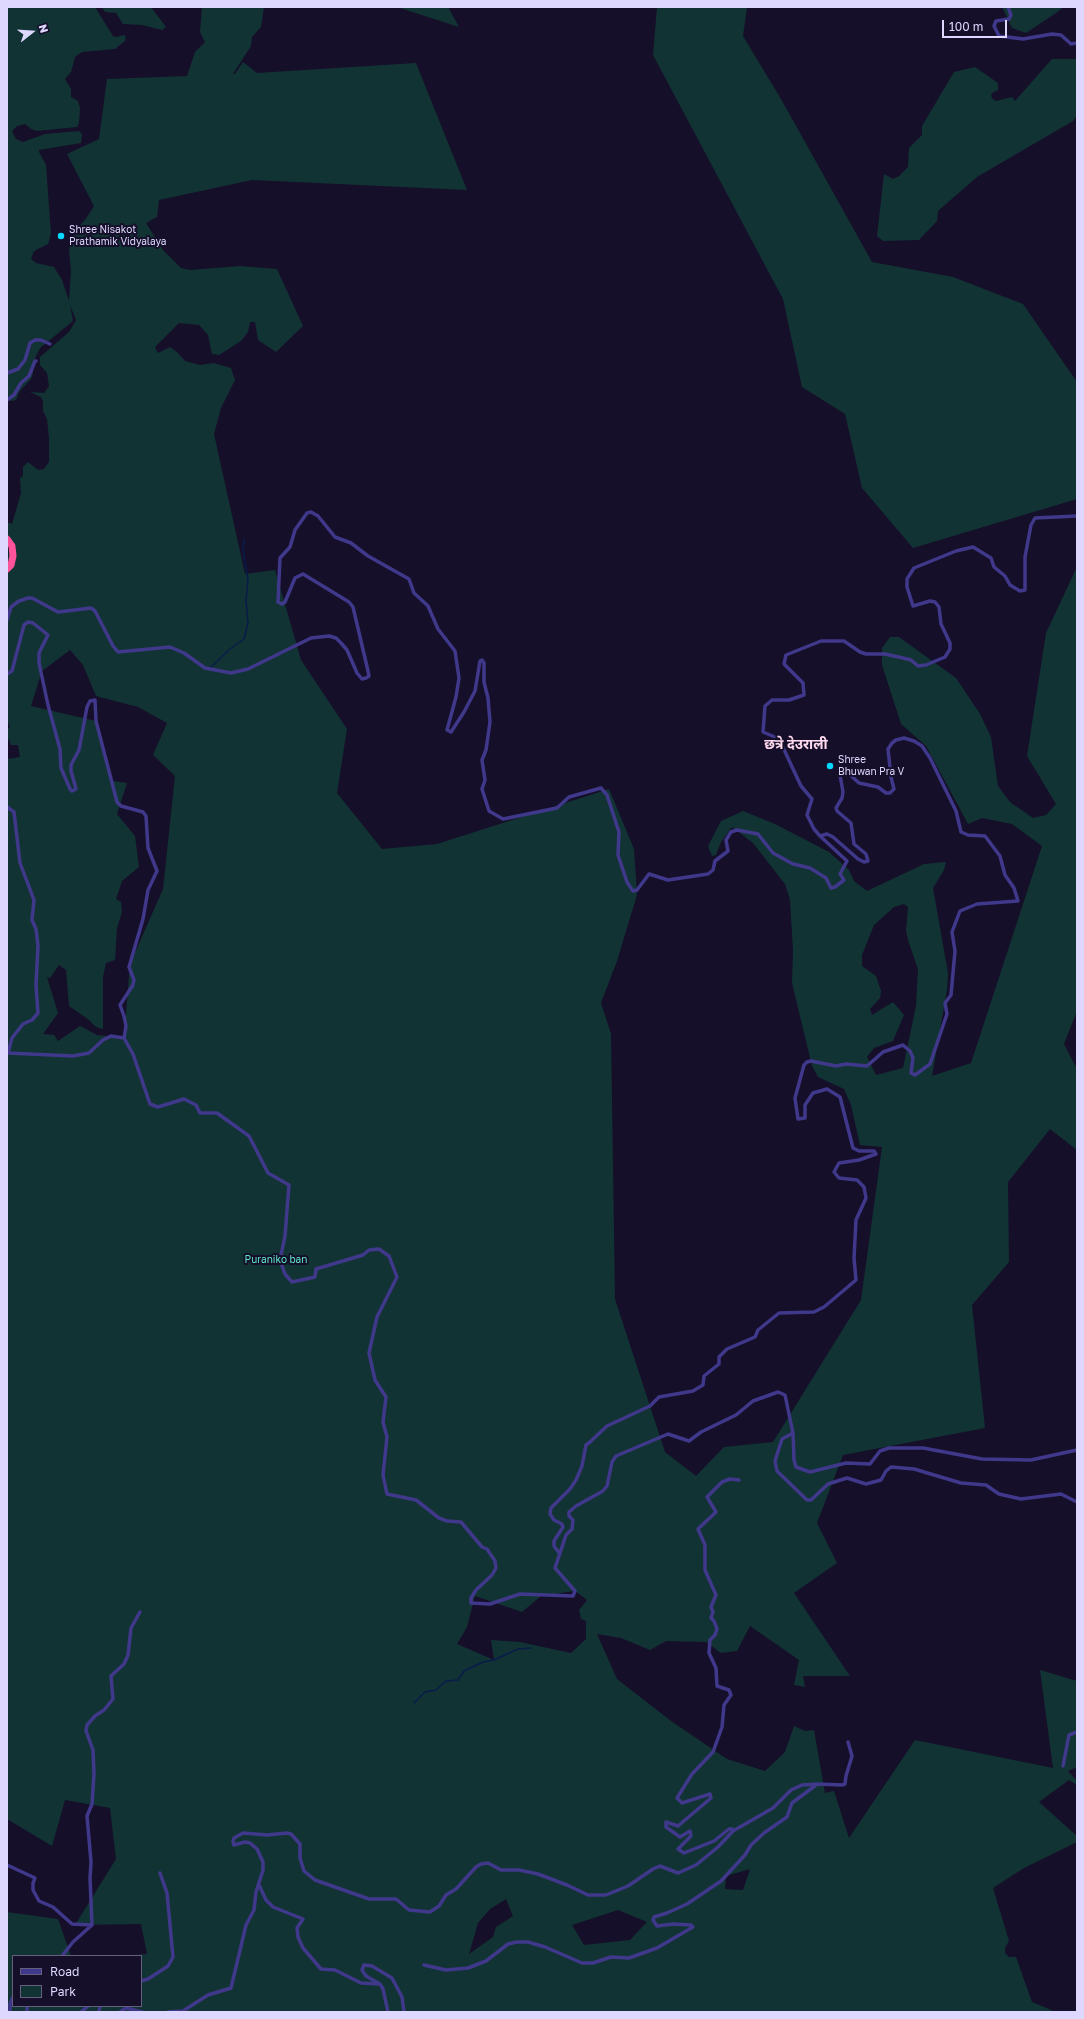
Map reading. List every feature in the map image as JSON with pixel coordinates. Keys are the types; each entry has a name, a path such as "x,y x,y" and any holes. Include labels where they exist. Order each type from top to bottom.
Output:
{"highway":[{"path":"7,539 12,546 13,556 11,565 7,569"}],"street":[{"path":"1008,7 1011,14 1010,19 996,21 994,26 998,36 1024,40 1052,34 1061,35 1071,44 1077,43"},
{"path":"7,373 18,369 24,360 30,343 36,340 41,340 50,344"},
{"path":"7,400 14,395 21,384 29,376 34,361 36,361"},
{"path":"7,620 11,607 18,601 28,598 32,598 58,612 91,608 95,611 113,646 118,652 170,647 184,653 205,668 231,673 248,669 311,638 329,636 336,638 341,643 347,650 357,673 362,679 366,678 368,676 368,672 353,607 349,602 303,574 295,578 285,602 282,604 278,602 280,558 290,547 295,530 307,513 311,512 318,516 335,537 351,543 368,556 408,579 414,593 428,606 438,629 455,651 459,678 456,697 447,730 451,732 464,712 475,691 480,661 482,660 484,663 484,682 488,698 490,722 486,750 482,760 485,780 482,789 489,811 503,819 557,808 570,797 601,788 607,795 619,832 618,855 627,882 633,891 636,890 649,874 668,880 708,874 713,870 715,861 728,851 726,840 731,832 737,830 758,834 773,853 793,864 810,868 826,878 831,888 835,887 844,880 840,874 847,861 814,829 807,815 812,801 810,796 801,786 777,738 763,732 765,706 772,700 789,700 804,695 803,683 784,664 786,656 821,641 844,641 860,652 866,654 885,654 903,658 911,660 918,666 926,665 945,657 950,649 950,643 941,624 939,607 935,602 930,601 913,606 907,579 914,568 956,551 973,547 991,558 994,567 1005,576 1010,585 1020,591 1024,590 1024,557 1031,526 1035,518 1077,516"},
{"path":"7,674 12,671 24,625 28,622 33,623 48,635 39,653 39,664 60,749 61,768 70,789 72,791 76,789 71,766 78,750 87,707 90,701 95,700 96,721 117,802 121,806 143,812 146,816 148,848 157,871 148,890 143,919 129,967 134,980 133,985 120,1005 125,1021 124,1038 133,1054 150,1104 158,1107 184,1100 196,1105 200,1113 217,1112 249,1136 268,1173 289,1185 285,1236 280,1260 285,1274 292,1282 315,1278 316,1268 362,1255 369,1250 379,1249 389,1256 398,1277 377,1318 368,1353 375,1380 386,1397 383,1422 387,1437 384,1476 387,1494 416,1500 439,1518 447,1521 461,1522 482,1547 487,1548 496,1561 496,1568 492,1575 476,1590 471,1598 471,1603 490,1604 520,1594 573,1596 576,1591 555,1568 566,1535 573,1525 573,1520 569,1516 569,1512 576,1506 603,1491 607,1486 612,1462 616,1456 668,1434 689,1441 701,1432 736,1415 754,1401 778,1392 785,1395 793,1433 794,1460 796,1467 810,1472 846,1463 870,1464 880,1451 889,1448 923,1448 982,1459 1031,1460 1077,1450"},
{"path":"560,1554 554,1546 554,1542 563,1527 562,1524 554,1520 550,1514 551,1508 570,1489 576,1480 582,1466 586,1445 607,1426 650,1406 659,1396 693,1392 703,1385 704,1376 719,1364 719,1357 727,1349 754,1337 758,1330 779,1313 814,1312 824,1307 856,1280 854,1258 856,1220 866,1198 864,1187 857,1180 838,1178 834,1172 840,1163 859,1160 876,1154 874,1151 859,1151 852,1148 840,1097 827,1089 813,1093 805,1105 805,1118 798,1119 795,1098 804,1065 811,1061 836,1066 846,1064 867,1066 883,1052 903,1045 910,1051 913,1058 911,1073 915,1075 930,1064 947,1014 945,1002 951,996 956,951 952,932 960,911 977,904 1018,901 1014,888 1005,875 1000,856 985,836 968,835 961,832 956,811 930,758 922,746 914,741 904,738 896,740 888,749 894,789 890,793 886,793 878,788 859,783 845,771 840,775 843,792 842,798 836,808 837,811 851,823 854,844 866,854 868,861 864,862 858,859 833,837 827,834 820,836"},
{"path":"7,807 14,812 20,863 34,900 32,920 36,929 38,946 36,985 38,1013 32,1020 23,1024 16,1034 8,1053 73,1056 89,1053 103,1040 110,1036 124,1038"},
{"path":"793,1433 782,1439 775,1461 778,1470 807,1500 811,1500 828,1484 847,1478 866,1484 881,1480 886,1471 892,1467 914,1469 961,1483 986,1485 999,1494 1021,1499 1061,1494 1077,1502"},
{"path":"733,1831 732,1829 729,1829 714,1841 684,1853 678,1849 691,1836 690,1831 680,1837 666,1827 666,1822 678,1826 711,1798 710,1794 682,1803 677,1798 692,1774 713,1752 722,1727 724,1705 731,1695 728,1690 717,1686 716,1668 709,1653 710,1640 715,1635 716,1629 714,1620 710,1618 713,1612 711,1607 716,1595 705,1570 705,1545 698,1529 716,1512 707,1497 722,1482 730,1479 739,1480"},
{"path":"92,1925 90,1878 91,1862 87,1816 92,1804 94,1774 93,1750 86,1731 87,1725 95,1716 104,1710 113,1699 111,1676 124,1664 128,1655 131,1628 140,1612"},
{"path":"1063,1766 1069,1735 1077,1732"},
{"path":"168,2012 183,2011 208,1995 231,1988 246,1925 254,1910 256,1892 259,1885 263,1862 257,1850 250,1843 245,1842 234,1845 234,1838 243,1833 267,1835 291,1834 300,1844 300,1858 304,1871 315,1880 369,1899 396,1899 409,1910 430,1912 439,1906 446,1895 456,1889 466,1877 481,1864 488,1863 501,1870 519,1870 538,1874 567,1884 588,1895 606,1895 628,1886 660,1866 678,1873 696,1865 718,1848 733,1831 773,1808 791,1790 802,1786 817,1784 846,1784 846,1776 852,1756 848,1742"},
{"path":"424,1965 446,1970 468,1968 486,1961 508,1944 517,1942 528,1942 545,1947 582,1963 593,1963 611,1957 629,1958 657,1948 692,1927 691,1925 673,1924 657,1926 653,1920 654,1916 667,1913 687,1904 721,1881 764,1833 787,1817 792,1803 817,1784"},
{"path":"7,1865 35,1878 33,1890 39,1901 52,1907 72,1924 92,1925"},
{"path":"142,1981 148,1979 168,1966 173,1958 167,1894 160,1873"},
{"path":"259,1885 266,1900 273,1907 303,1919 296,1928 298,1937 304,1948 321,1969 334,1970 361,1983 380,1984"},
{"path":"63,1955 73,1942 92,1925"},
{"path":"388,2012 383,1989 380,1984 366,1976 362,1970 364,1965 372,1966 392,1978 402,1997 404,2012"},
{"path":"10,2012 10,2004 12,1999"},
{"path":"120,2012 126,2008 142,2012"}],"green space":[{"name":"Puraniko ban","path":"7,7 95,7 113,36 116,37 124,35 126,37 125,41 115,49 82,52 75,57 71,72 65,79 71,89 71,97 78,101 80,108 79,123 77,127 37,131 31,129 25,124 17,126 12,131 16,139 23,142 45,134 79,131 82,134 81,143 39,150 46,165 51,234 48,244 34,251 31,259 36,263 54,267 62,280 69,301 71,271 69,250 73,232 85,220 94,206 67,154 99,139 107,79 187,76 195,52 205,42 200,32 202,7 264,7 261,27 252,37 251,46 233,74 235,74 243,62 257,73 416,63 467,190 252,180 159,200 157,217 146,223 163,250 181,268 190,270 240,266 277,269 303,326 276,352 258,340 255,322 250,322 248,332 241,341 219,355 212,354 208,335 199,325 179,323 155,347 158,353 170,347 185,361 200,365 214,363 231,368 235,380 221,408 214,434 245,574 275,570 301,660 347,729 337,793 382,849 437,844 609,789 634,849 637,895 617,961 601,1003 611,1034 615,1299 665,1452 696,1476 724,1447 773,1442 861,1300 882,1147 860,1145 851,1105 844,1089 818,1077 812,1066 792,983 793,950 790,900 785,884 753,843 732,827 721,842 716,855 712,856 708,846 721,821 743,811 775,824 829,852 849,870 854,881 867,891 924,864 946,862 944,870 933,888 948,973 947,990 932,1076 971,1063 1042,846 1012,824 982,818 968,824 926,746 901,724 882,665 882,648 890,637 899,637 956,678 980,714 991,737 998,786 1010,802 1033,818 1046,815 1056,804 1027,756 1046,633 1077,567 1077,1011 1064,1044 1077,1069 1077,1150 1050,1129 1008,1182 1009,1262 972,1305 985,1428 843,1455 817,1523 837,1563 794,1593 850,1676 803,1676 805,1687 794,1685 799,1660 750,1626 737,1651 721,1653 706,1642 666,1641 650,1650 621,1638 597,1634 617,1679 671,1721 727,1759 765,1771 785,1752 794,1726 805,1731 814,1730 825,1793 834,1791 849,1838 915,1740 1053,1768 1040,1670 1077,1681 1077,1767 1068,1771 1077,1781 1077,1785 1069,1780 1039,1802 1077,1836 1077,1842 1024,1868 993,1888 1009,1941 1005,1948 1005,1953 1009,1957 1016,1957 1032,2002 1056,2012 7,2012 7,1912 58,1919 71,1955 12,1955 12,2007 142,2007 142,1955 135,1955 147,1954 141,1924 75,1925 116,1859 110,1808 65,1800 52,1846 7,1819 7,759 20,757 18,745 11,745 7,736 7,729 10,727 7,721 7,564 9,549 7,522 12,524 21,493 20,478 23,476 23,467 28,462 38,470 44,469 49,462 49,438 47,419 43,411 43,401 41,397 30,392 44,393 49,386 47,373 40,365 40,357 69,332 76,320 70,305 73,321 40,348 34,360 31,379 19,392 16,400 7,400","holes":["70,650 83,665 96,696 138,707 167,723 153,755 175,776 163,889 130,964 124,1038 97,1035 80,1026 58,1041 54,1035 43,1034 58,1013 47,977 50,978 59,965 66,970 69,1006 89,1020 96,1027 103,1029 103,977 106,963 115,960 117,928 122,912 121,902 116,899 122,881 139,867 135,836 117,814 127,783 113,781 96,721 31,706 42,671","904,904 908,907 906,931 918,969 916,1006 903,1068 876,1075 867,1057 874,1048 893,1041 904,1015 893,1002 872,1015 870,1009 880,998 881,991 876,976 862,966 862,955 874,925 894,907","575,1591 587,1600 579,1610 581,1619 586,1621 586,1639 571,1653 520,1642 491,1640 494,1660 457,1644 467,1627 475,1596 522,1612 541,1596","750,1869 743,1890 725,1889 726,1876","506,1899 513,1916 496,1927 493,1937 469,1954 478,1923 490,1909","618,1910 647,1922 630,1940 584,1945 572,1925"]},
{"path":"102,7 151,7 166,27 162,30 142,25 123,24 116,13 105,12"},
{"path":"397,7 448,7 459,27"},
{"path":"657,7 747,7 743,36 781,99 872,262 953,277 1023,304 1077,382 1077,499 913,548 862,488 845,414 802,387 783,299 653,55"},
{"path":"1002,7 1063,7 1026,33 1012,28"},
{"path":"1052,59 1077,59 1077,115 1073,121 977,177 938,211 937,221 919,240 883,241 877,236 884,174 893,179 899,176 908,167 909,148 922,135 922,126 954,72 975,67 998,83 998,90 992,93 991,96 993,99 996,101 1012,97 1015,101"}],"waterway":[{"path":"210,668 230,649 244,639 248,623 246,601 248,579 243,551 244,539"},
{"path":"414,1703 425,1692 436,1690 446,1681 458,1680 464,1671 483,1662 494,1660 518,1649 531,1648"}],"place":[{"name":"Shree Nisakot Prathamik Vidyalaya","path":"61,236"},
{"name":"Shree Bhuwan Pra V","path":"830,766"}],"district":[{"name":"छत्रे देउराली","path":"796,745"}]}
